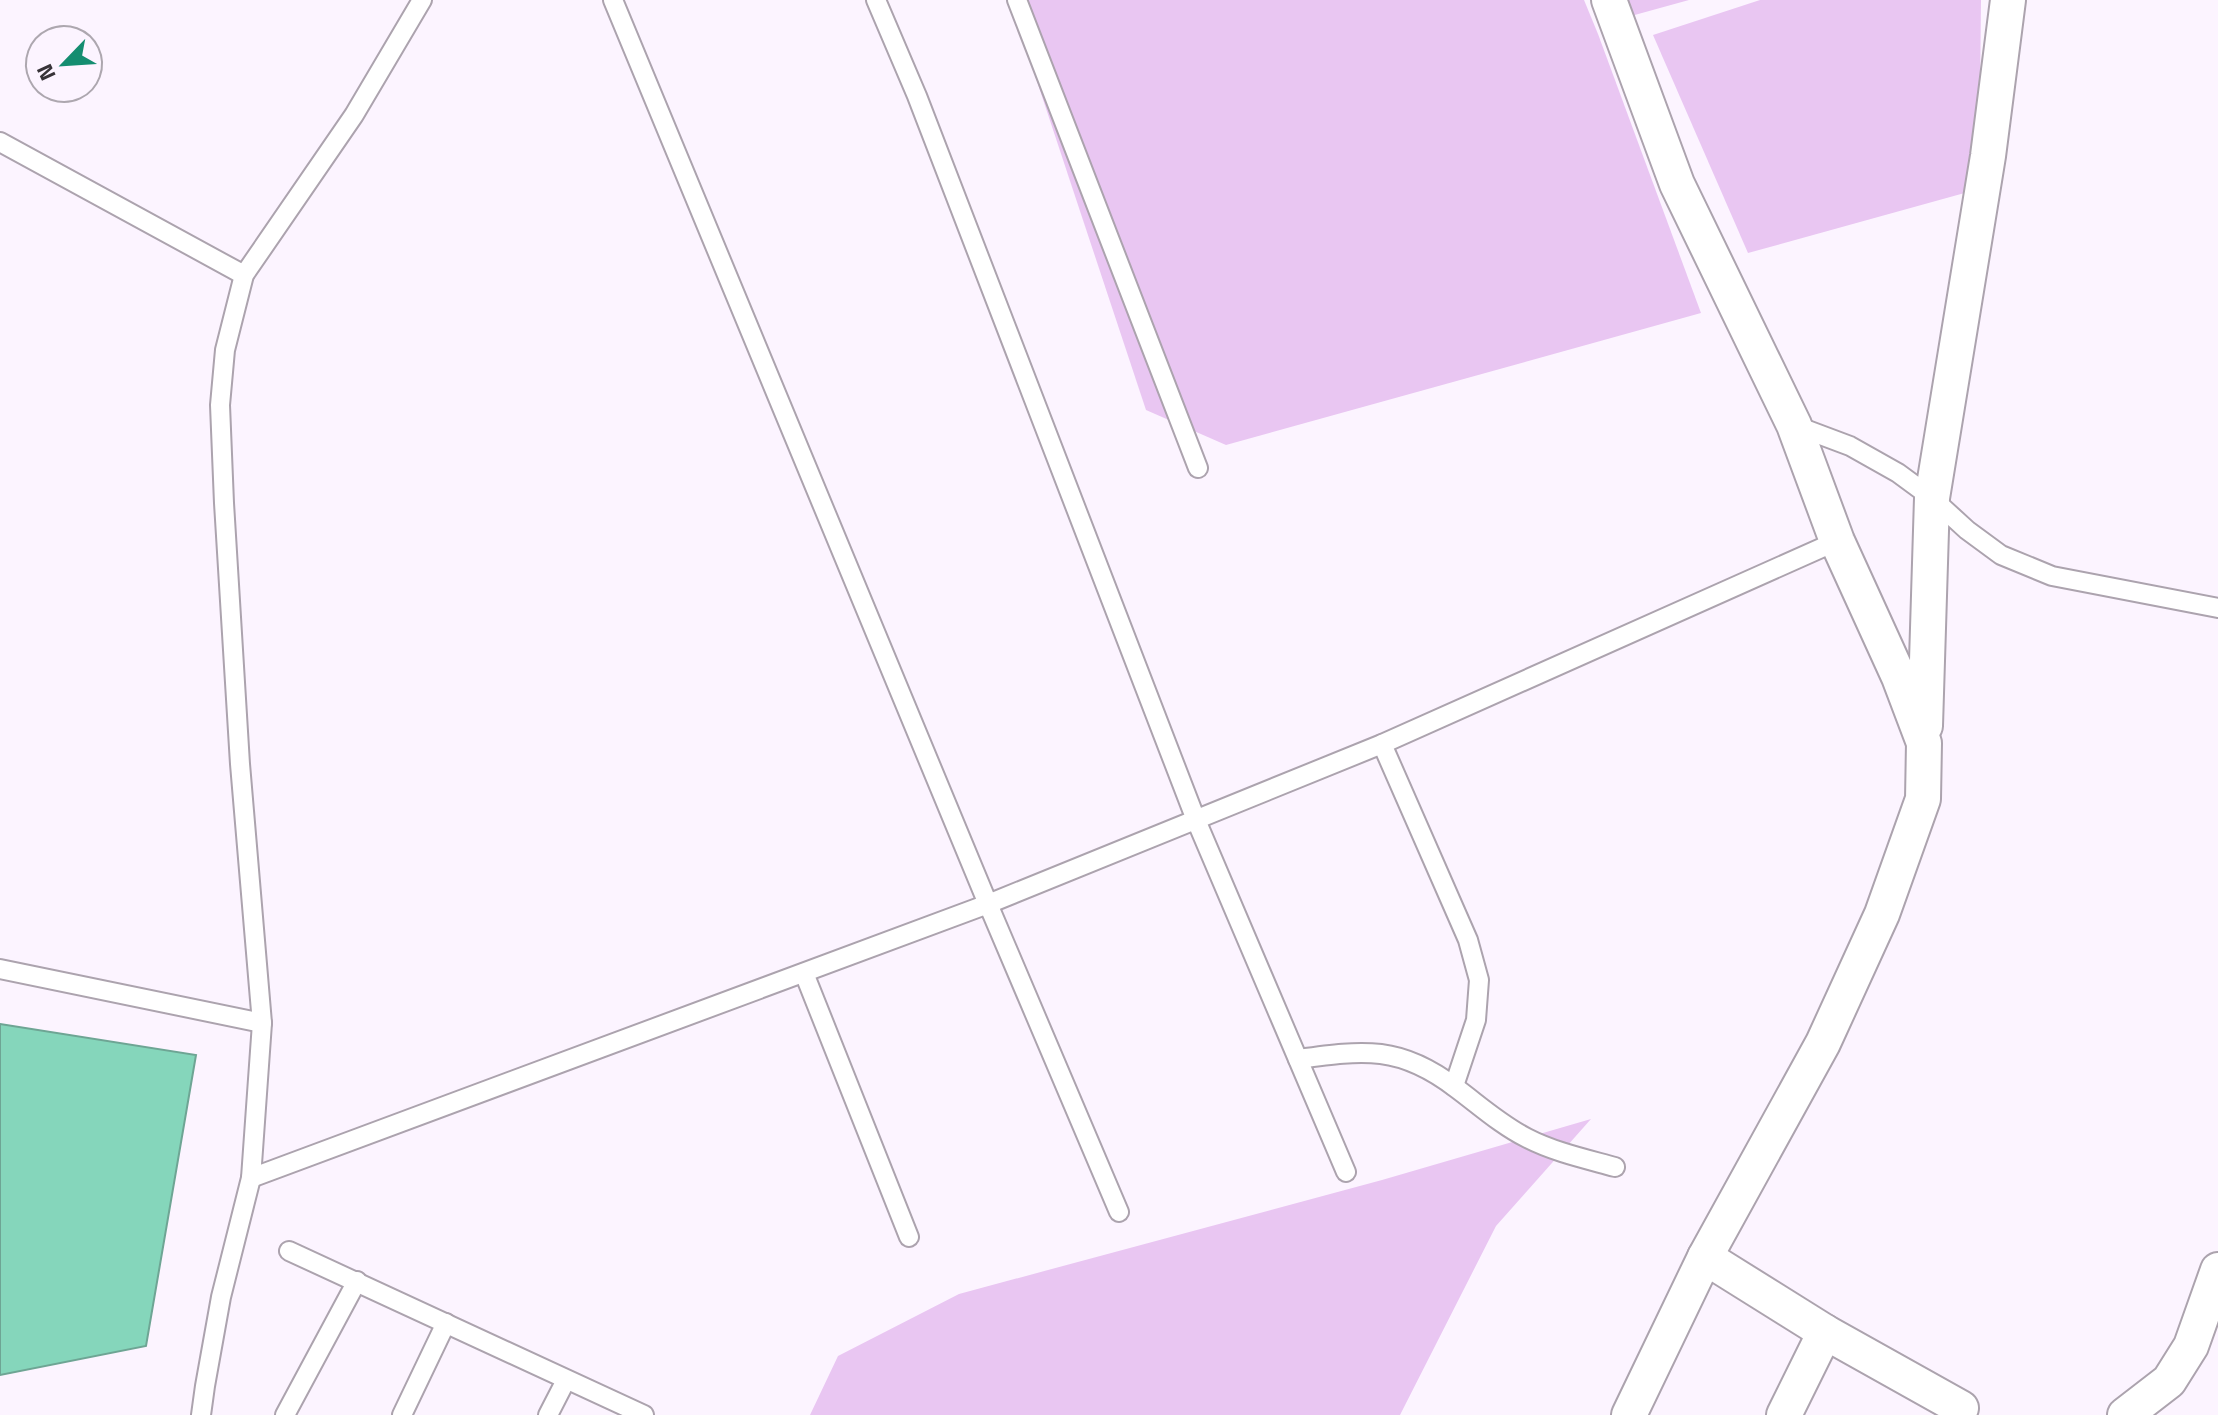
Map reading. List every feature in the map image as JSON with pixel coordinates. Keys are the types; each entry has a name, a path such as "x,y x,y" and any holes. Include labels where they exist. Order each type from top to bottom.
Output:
{"street":[{"path":"1609,0 1677,184 1794,425 1837,541 1899,677 1924,743"},
{"path":"1629,1415 1705,1257 1823,1043 1882,914 1923,799 1932,498 1988,156 2008,0"},
{"path":"1705,1257 1964,1413"},
{"path":"2125,1415 2169,1381 2191,1346 2218,1270"},
{"path":"1784,1415 1825,1332"}],"lane":[{"path":"201,1415 221,1297 251,1178 262,1023 240,764 220,405 225,350 244,275 354,115 422,0"},
{"path":"613,0 1119,1212"},
{"path":"876,0 917,96 1196,820 1346,1172"},
{"path":"1017,0 1198,468"},
{"path":"0,142 244,275"},
{"path":"1794,425 1850,446 1898,473 2001,555 2052,576 2218,608"},
{"path":"251,1178 988,904 1382,744 1837,541"},
{"path":"1382,744 1468,940 1479,980 1476,1020 1454,1086"},
{"path":"0,969 262,1023"},
{"path":"804,973 909,1237"},
{"path":"1298,1059 1352,1052 1387,1053 1423,1065 1528,1139 1615,1167"},
{"path":"289,1251 644,1415"},
{"path":"285,1415 357,1281"},
{"path":"402,1415 446,1323"},
{"path":"548,1415 566,1380"}],"shaded area":[{"path":"1010,0 1584,0 1701,313 1226,445 1146,410"},
{"path":"1624,0 1689,0 1631,16"},
{"path":"1760,0 1981,0 1979,189 1748,253 1653,35"},
{"path":"0,1024 196,1055 146,1346 0,1375"},
{"path":"1591,1119 1496,1226 1400,1415 810,1415 838,1356 959,1294 1382,1180"}]}
